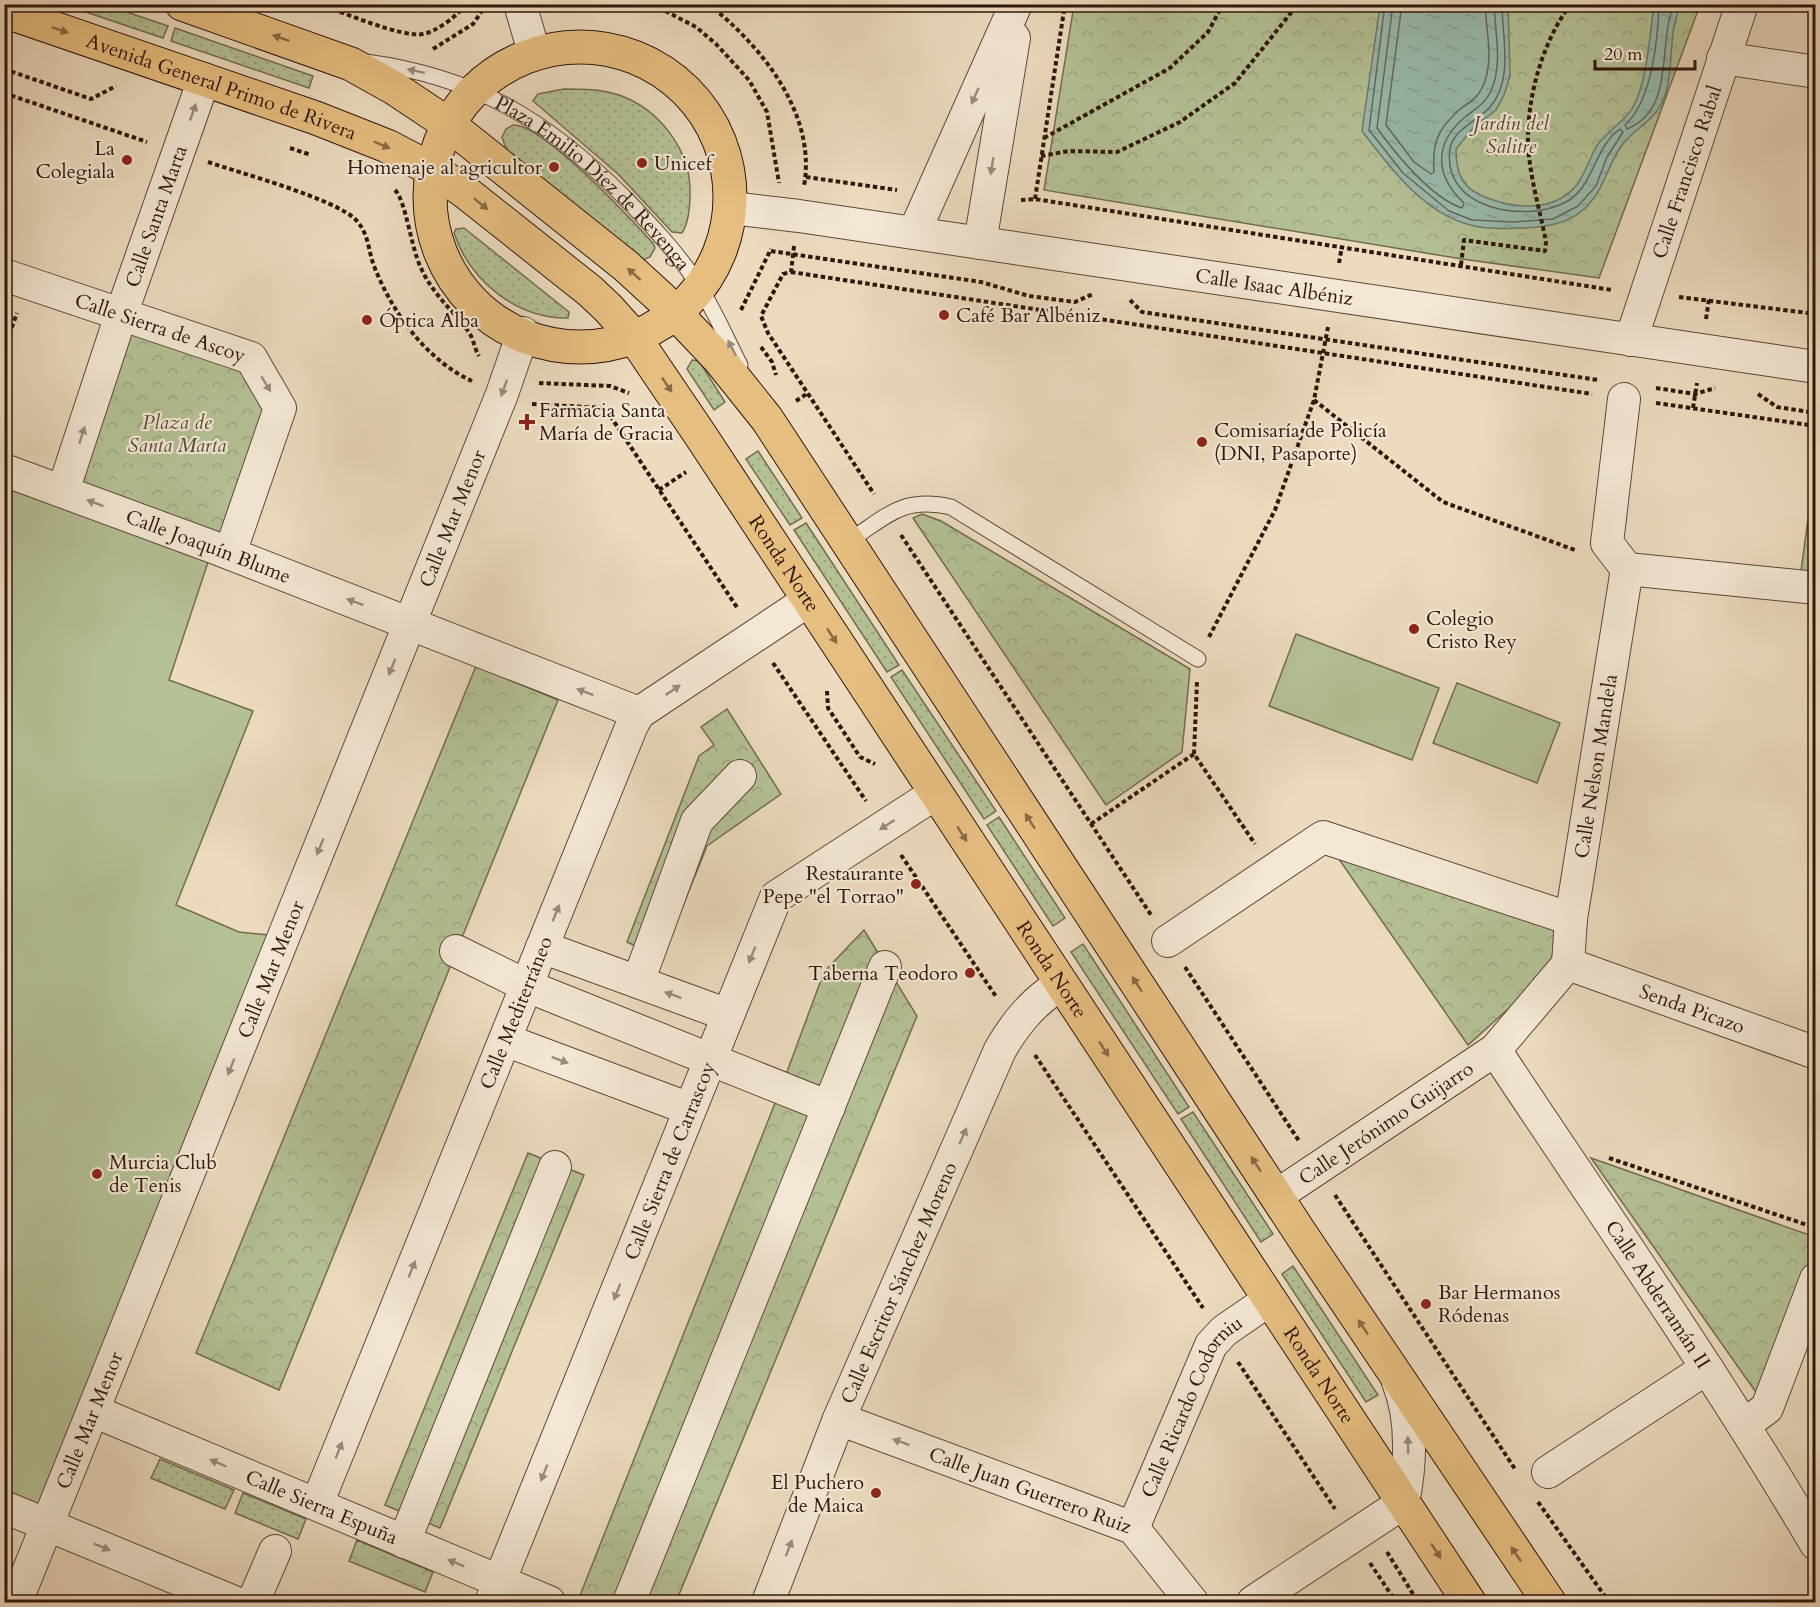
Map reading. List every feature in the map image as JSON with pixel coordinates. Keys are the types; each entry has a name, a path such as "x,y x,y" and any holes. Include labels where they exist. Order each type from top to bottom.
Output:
{"main road":[{"path":"182,4 336,57 366,71 448,124"},
{"name":"Avenida General Primo de Rivera","path":"4,11 337,126 387,146 433,170"},
{"name":"Plaza Emilio Díez de Revenga","path":"581,47 606,50 652,67 672,80 690,97 717,137 726,160 732,208 724,251 702,291 677,314 654,329 634,337 609,343 576,345 523,333 496,320 463,291 446,267 434,240 429,213 433,170 448,124 472,88 510,61 534,52 581,47"},
{"name":"Plaza Emilio Díez de Revenga","path":"448,124 626,266 677,314"},
{"path":"433,170 464,191 590,291 634,337"},
{"path":"677,314 718,359 767,419 1276,1196 1549,1602"},
{"name":"Ronda Norte","path":"634,337 1469,1602"}],"street":[{"path":"520,4 534,52"},
{"path":"914,233 1018,4"},
{"path":"980,243 1018,4"},
{"name":"Calle Francisco Rabal","path":"1631,340 1742,4"},
{"path":"1723,58 1815,72"},
{"name":"Calle Santa Marta","path":"63,491 121,315 204,79"},
{"name":"Calle Isaac Albéniz","path":"732,208 799,216 1815,367"},
{"name":"Calle Sierra de Ascoy","path":"4,275 251,358 280,408 230,553"},
{"name":"Calle Mar Menor","path":"16,1602 410,623 505,385 523,333"},
{"path":"1625,389 1607,543 1627,568 1815,588"},
{"name":"Calle Joaquín Blume","path":"4,470 230,553 639,713"},
{"name":"Calle Nelson Mandela","path":"1568,964 1571,919 1627,568"},
{"path":"639,713 809,600"},
{"name":"Calle Mediterráneo","path":"317,1504 639,713"},
{"path":"638,981 697,822 740,776"},
{"name":"Calle Sierra de Carrascoy","path":"496,1592 776,897 936,793"},
{"path":"1168,941 1323,837 1571,919"},
{"path":"542,947 728,1015"},
{"path":"456,951 527,986 829,1107"},
{"name":"Calle Jerónimo Guijarro","path":"1276,1196 1495,1050 1568,964"},
{"name":"Senda Picazo","path":"1568,964 1815,1053"},
{"path":"629,1602 885,967"},
{"name":"Calle Escritor Sánchez Moreno","path":"768,1602 839,1419 1000,1050 1015,1025 1042,996 1061,984"},
{"path":"505,1040 690,1109"},
{"name":"Calle Abderramán II","path":"1495,1050 1744,1425 1815,1544"},
{"path":"404,1542 555,1167"},
{"path":"1744,1425 1767,1408 1815,1279"},
{"name":"Calle Ricardo Codorniu","path":"1133,1528 1206,1354 1220,1335 1269,1300"},
{"path":"1541,1484 1707,1368"},
{"path":"1253,1602 1403,1503 1408,1466 1408,1428 1403,1397 1396,1376"},
{"name":"Calle Sierra Espuña","path":"94,1409 103,1416 404,1542 496,1592 549,1602"},
{"name":"Calle Juan Guerrero Ruiz","path":"839,1419 1133,1528 1192,1602"},
{"path":"4,1507 234,1602"},
{"path":"253,1602 275,1551"}],"lane":[{"path":"336,57 428,73 472,88"},
{"name":"Plaza Emilio Díez de Revenga","path":"472,88 532,120 583,159 657,232 702,291"},
{"path":"702,291 767,419"},
{"path":"847,542 906,504 930,502 951,507 1198,659"}],"path":[{"path":"319,4 393,29 423,34 433,30 465,4"},
{"path":"708,4 756,46 776,74 790,104 806,154 806,177 790,272"},
{"path":"1065,4 1035,199 1646,295 1709,299 1815,314"},
{"path":"1044,138 1170,68 1208,32 1223,4"},
{"path":"1041,156 1069,151 1117,152 1180,122 1235,83 1298,4"},
{"path":"1461,265 1464,240 1545,251 1546,242 1528,143 1531,105 1540,66 1562,17 1571,4"},
{"path":"4,69 91,99 116,86 127,90"},
{"path":"4,93 344,210 363,228 381,284 393,306 416,336 450,368 467,379 505,385 618,387 633,397"},
{"path":"282,145 315,157"},
{"path":"392,187 400,195 413,249 435,292 469,333 483,361 505,385 524,404 605,408 1396,1602"},
{"path":"1273,870 1194,754 1198,659 1275,510 1314,400 1342,246"},
{"path":"771,251 981,282 1029,296 1075,302 1094,293 1105,295"},
{"path":"1516,1472 888,516 764,323 762,311 783,274 790,272 1323,355 1625,389 1695,394 1712,388 1722,389"},
{"path":"1129,298 1142,312 1325,339 1625,389 1815,426"},
{"path":"4,349 19,306"},
{"path":"1751,393 1761,395 1778,407 1815,413"},
{"path":"1314,400 1443,502 1627,568"},
{"path":"1091,824 1194,754"},
{"path":"1554,1140 1815,1228"},
{"path":"1541,1484 1609,1602"}],"green space":[{"path":"65,5 106,5 168,26 163,38"},
{"name":"Jardín del Salitre","path":"1074,5 1700,5 1599,278 1462,259 1044,190"},
{"path":"175,28 313,76 309,88 171,41"},
{"path":"564,89 598,90 634,101 647,110 670,133 679,147 689,177 689,208 682,233 672,232 618,174 533,101 538,94"},
{"path":"513,125 527,129 544,140 586,175 653,243 655,248 650,257 643,260 507,151 502,137 506,129"},
{"path":"464,228 569,312 568,318 549,317 531,312 498,294 471,267 461,250 454,233 456,229"},
{"name":"Plaza de Santa Marta","path":"121,315 251,358 280,408 230,553 63,491"},
{"path":"692,360 699,361 725,402 714,410 687,369"},
{"path":"758,451 802,518 790,525 746,459"},
{"path":"1815,467 1815,588 1799,586"},
{"name":"Murcia Club de Tenis","path":"5,470 213,547 169,680 253,711 176,905 239,932 268,935 48,1525 12,1510 5,1532"},
{"path":"922,514 941,521 1190,669 1182,752 1106,805 913,518"},
{"path":"806,523 899,665 887,672 794,530"},
{"path":"1296,634 1439,688 1412,760 1269,706"},
{"path":"476,666 558,700 279,1390 196,1353"},
{"path":"902,670 996,811 984,819 891,677"},
{"path":"1457,683 1560,723 1537,783 1433,743"},
{"path":"727,709 781,794 707,846 662,958 627,942 699,756 714,745 701,727"},
{"path":"999,817 1065,918 1053,926 987,825"},
{"path":"1334,852 1560,932 1546,975 1468,1045"},
{"path":"864,930 917,1016 676,1602 590,1602 579,1598 781,1088 824,972"},
{"path":"1083,944 1189,1107 1178,1114 1071,952"},
{"path":"1193,1112 1273,1234 1261,1242 1181,1119"},
{"path":"528,1153 584,1175 440,1528 385,1505"},
{"path":"1591,1158 1815,1237 1815,1279 1767,1408"},
{"path":"1293,1266 1378,1395 1366,1402 1282,1274"},
{"path":"160,1459 234,1490 225,1509 151,1478"},
{"path":"243,1493 306,1519 298,1539 235,1513"},
{"path":"357,1540 433,1572 425,1592 349,1561"}],"water":[{"path":"1373,5 1508,5 1510,76 1504,95 1496,110 1474,127 1456,149 1456,159 1463,181 1473,191 1512,205 1535,206 1557,200 1575,187 1596,147 1633,107 1642,85 1654,5 1681,5 1674,27 1664,98 1650,119 1620,148 1590,203 1576,215 1553,225 1500,229 1470,225 1437,210 1409,187 1362,131 1380,6"}],"place":[{"name":"La Colegiala","path":"127,160"},
{"name":"Unicef","path":"642,163"},
{"name":"Homenaje al agricultor","path":"554,167"},
{"name":"Café Bar Albéniz","path":"944,315"},
{"name":"Óptica Alba","path":"367,320"},
{"name":"Farmacia Santa María de Gracia","path":"527,422"},
{"name":"Comisaría de Policía (DNI, Pasaporte)","path":"1202,442"},
{"name":"Colegio Cristo Rey","path":"1414,629"},
{"name":"Restaurante Pepe \"el Torrao\"","path":"916,884"},
{"name":"Taberna Teodoro","path":"970,973"},
{"name":"Murcia Club de Tenis","path":"97,1174"},
{"name":"Bar Hermanos Ródenas","path":"1426,1304"},
{"name":"El Puchero de Maica","path":"876,1493"}]}
